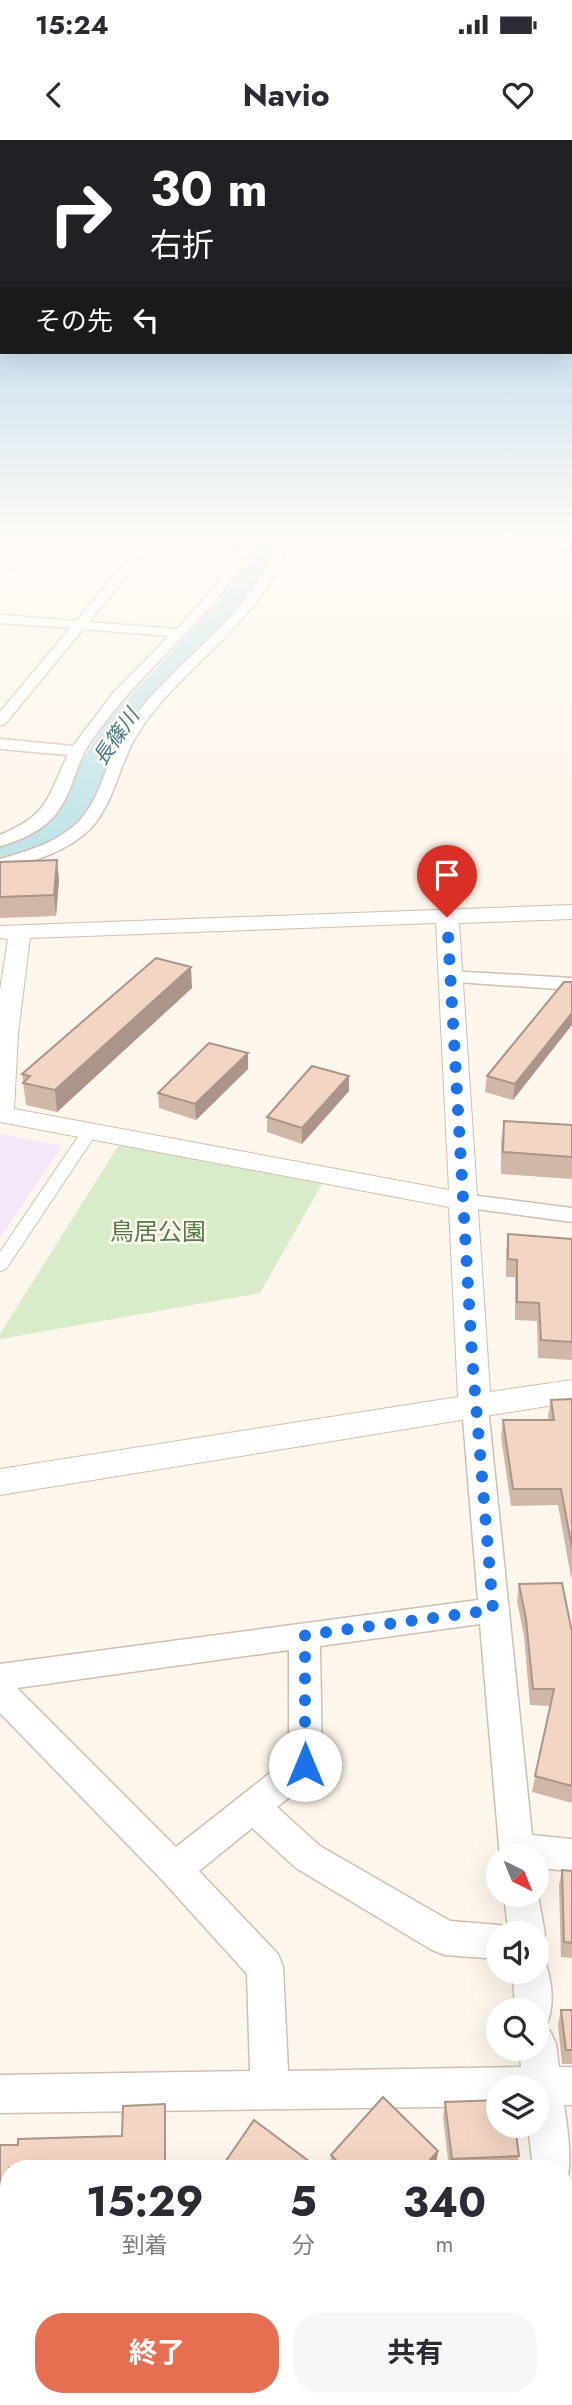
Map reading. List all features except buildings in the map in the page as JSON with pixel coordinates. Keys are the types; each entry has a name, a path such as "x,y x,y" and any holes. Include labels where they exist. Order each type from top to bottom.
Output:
{"street":[{"path":"0,721 66,642"},
{"path":"0,841 24,830 48,813 77,751 103,714 173,642"},
{"path":"0,865 52,847 86,824 96,809 130,733 154,702 211,642"},
{"path":"0,744 77,751"},
{"path":"572,912 10,931 1,1114 462,1201 572,1215"},
{"path":"447,917 475,1407 516,1844"},
{"path":"450,977 572,984"},
{"path":"0,1265 90,1131"},
{"path":"0,1482 572,1391"},
{"path":"0,1677 493,1610"},
{"path":"174,1869 305,1765 305,1635"},
{"path":"0,1692 265,1966 270,2089"},
{"path":"253,1807 308,1857 445,1938 486,1941"},
{"path":"550,1855 572,1855"},
{"path":"545,2061 556,2085 553,2160"},
{"path":"0,2094 556,2085"}],"shaded area":[{"path":"0,1134 62,1146 0,1238"}],"green space":[{"name":"鳥居公園","path":"120,1143 322,1184 260,1293 0,1339 0,1334"}],"waterway":[{"name":"長篠川","path":"0,854 50,834 74,814 97,763 117,729 198,642"}],"route":[{"path":"305,1765 305,1635 493,1610 475,1407 447,917"}]}
